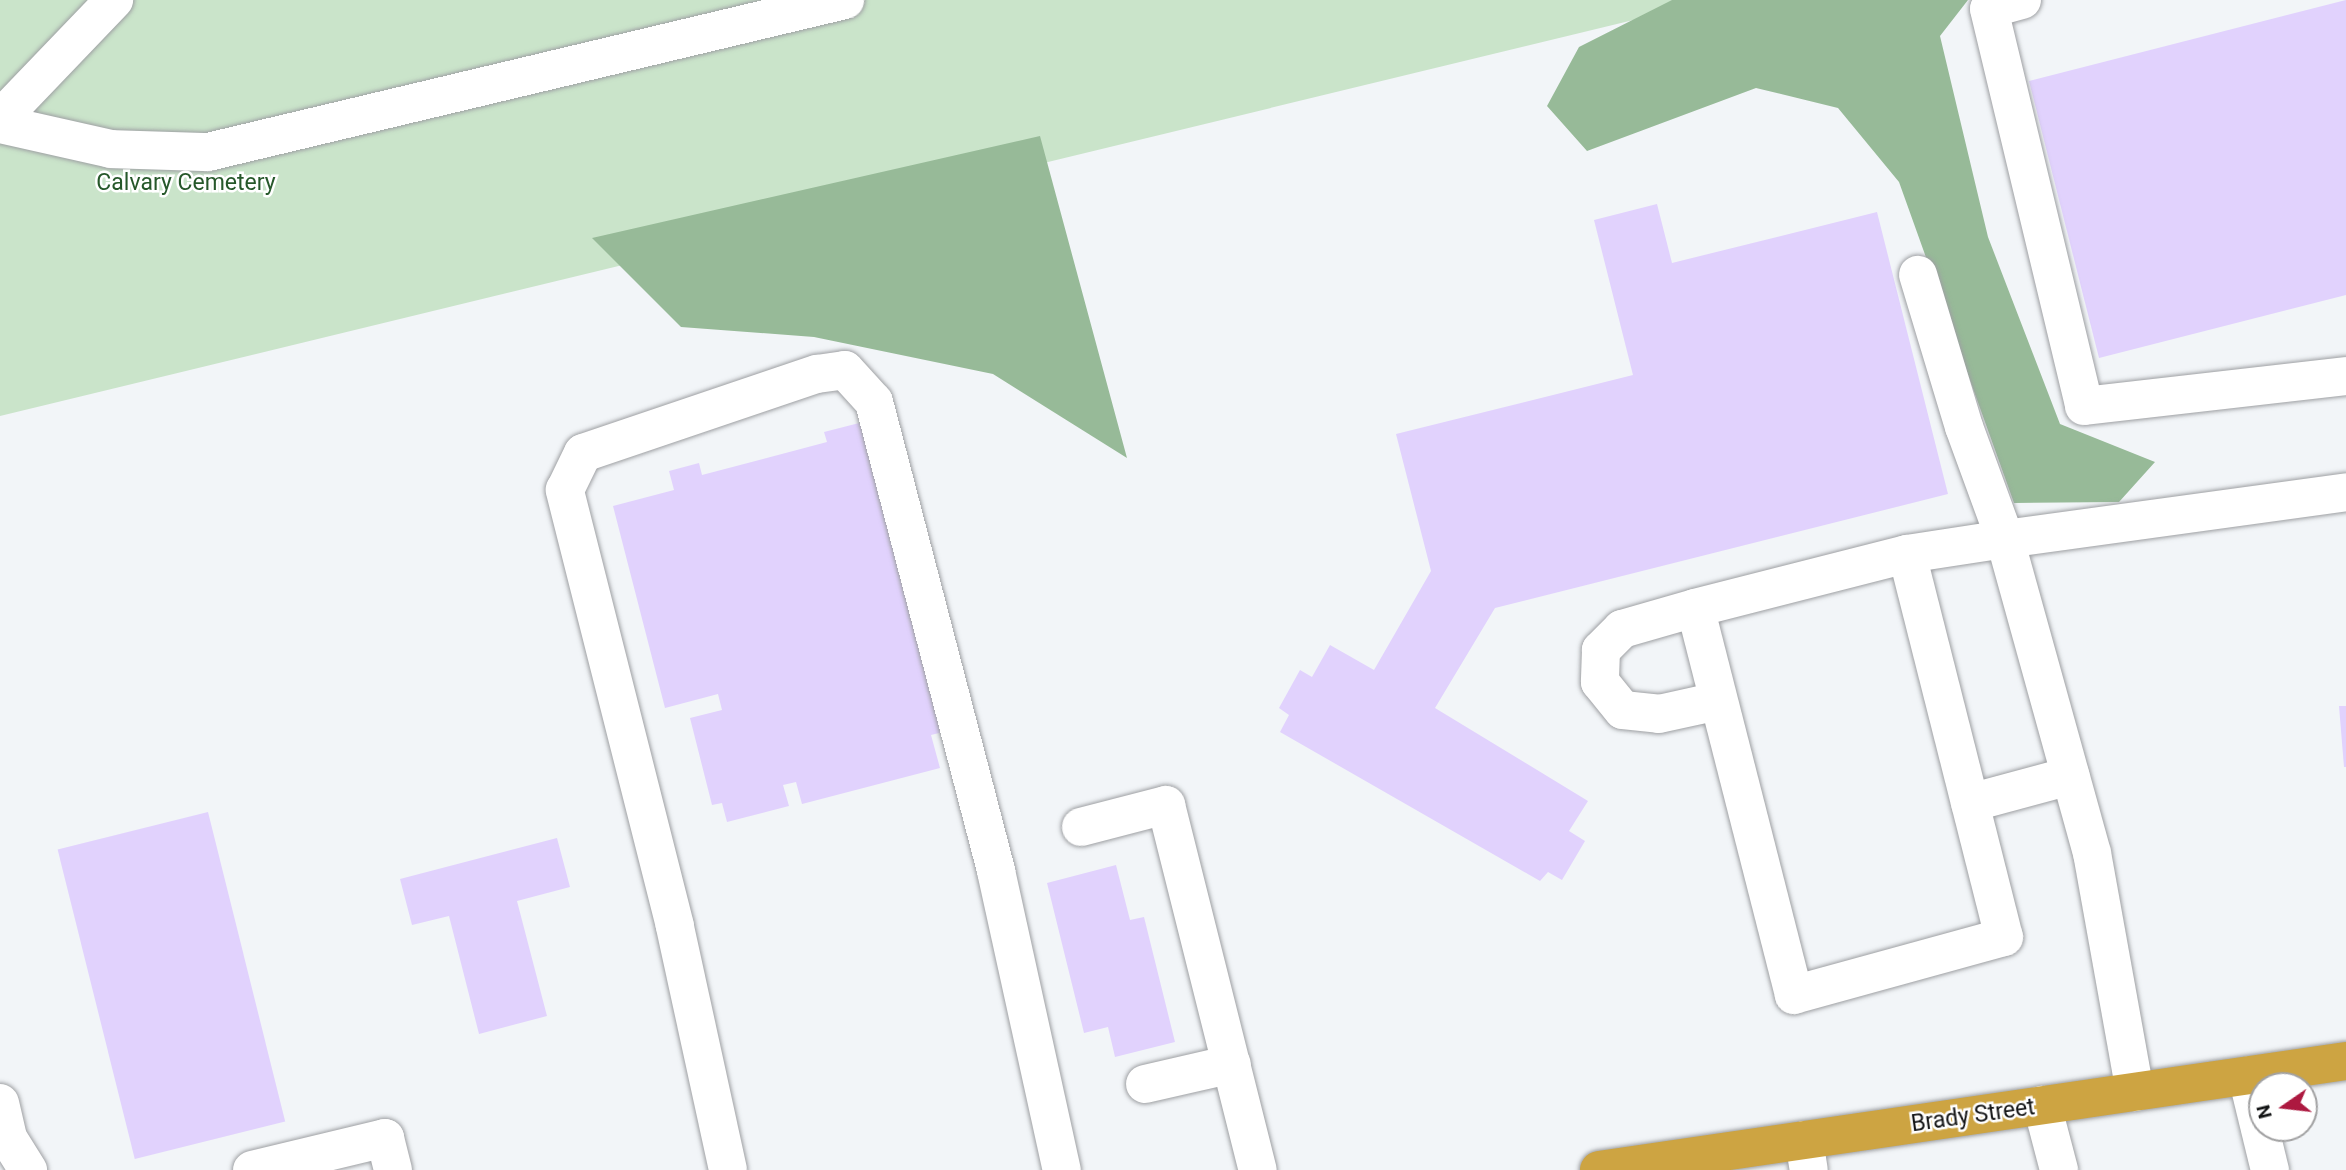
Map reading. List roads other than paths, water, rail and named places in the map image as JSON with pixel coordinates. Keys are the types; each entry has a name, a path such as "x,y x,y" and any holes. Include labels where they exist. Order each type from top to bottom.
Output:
{"highway":[{"name":"Brady Street","path":"1600,1170 1806,1155 2042,1105 2346,1061"}],"lane":[{"path":"0,119 114,0"},
{"path":"0,124 111,149 208,152 845,0"},
{"path":"2022,0 1989,9 2084,406 2346,376"},
{"path":"1918,275 1964,427 2005,539 2092,853 2135,1092"},
{"path":"728,1170 675,926 565,490 583,453 817,374 845,370 874,402 996,871 1062,1170"},
{"path":"1718,701 1659,714 1623,710 1600,682 1601,650 1622,629 1907,554 2346,492"},
{"path":"1695,608 1794,995 2004,937 1907,554"},
{"path":"1970,803 2070,776"},
{"path":"1081,827 1166,805 1258,1170"},
{"path":"1145,1084 1233,1063"},
{"path":"2247,1076 2270,1170"},
{"path":"0,1103 8,1138 28,1170"},
{"path":"2042,1105 2059,1170"},
{"path":"252,1170 385,1138 393,1170"}],"park label":[{"name":"Calvary Cemetery","path":"186,183"}]}
